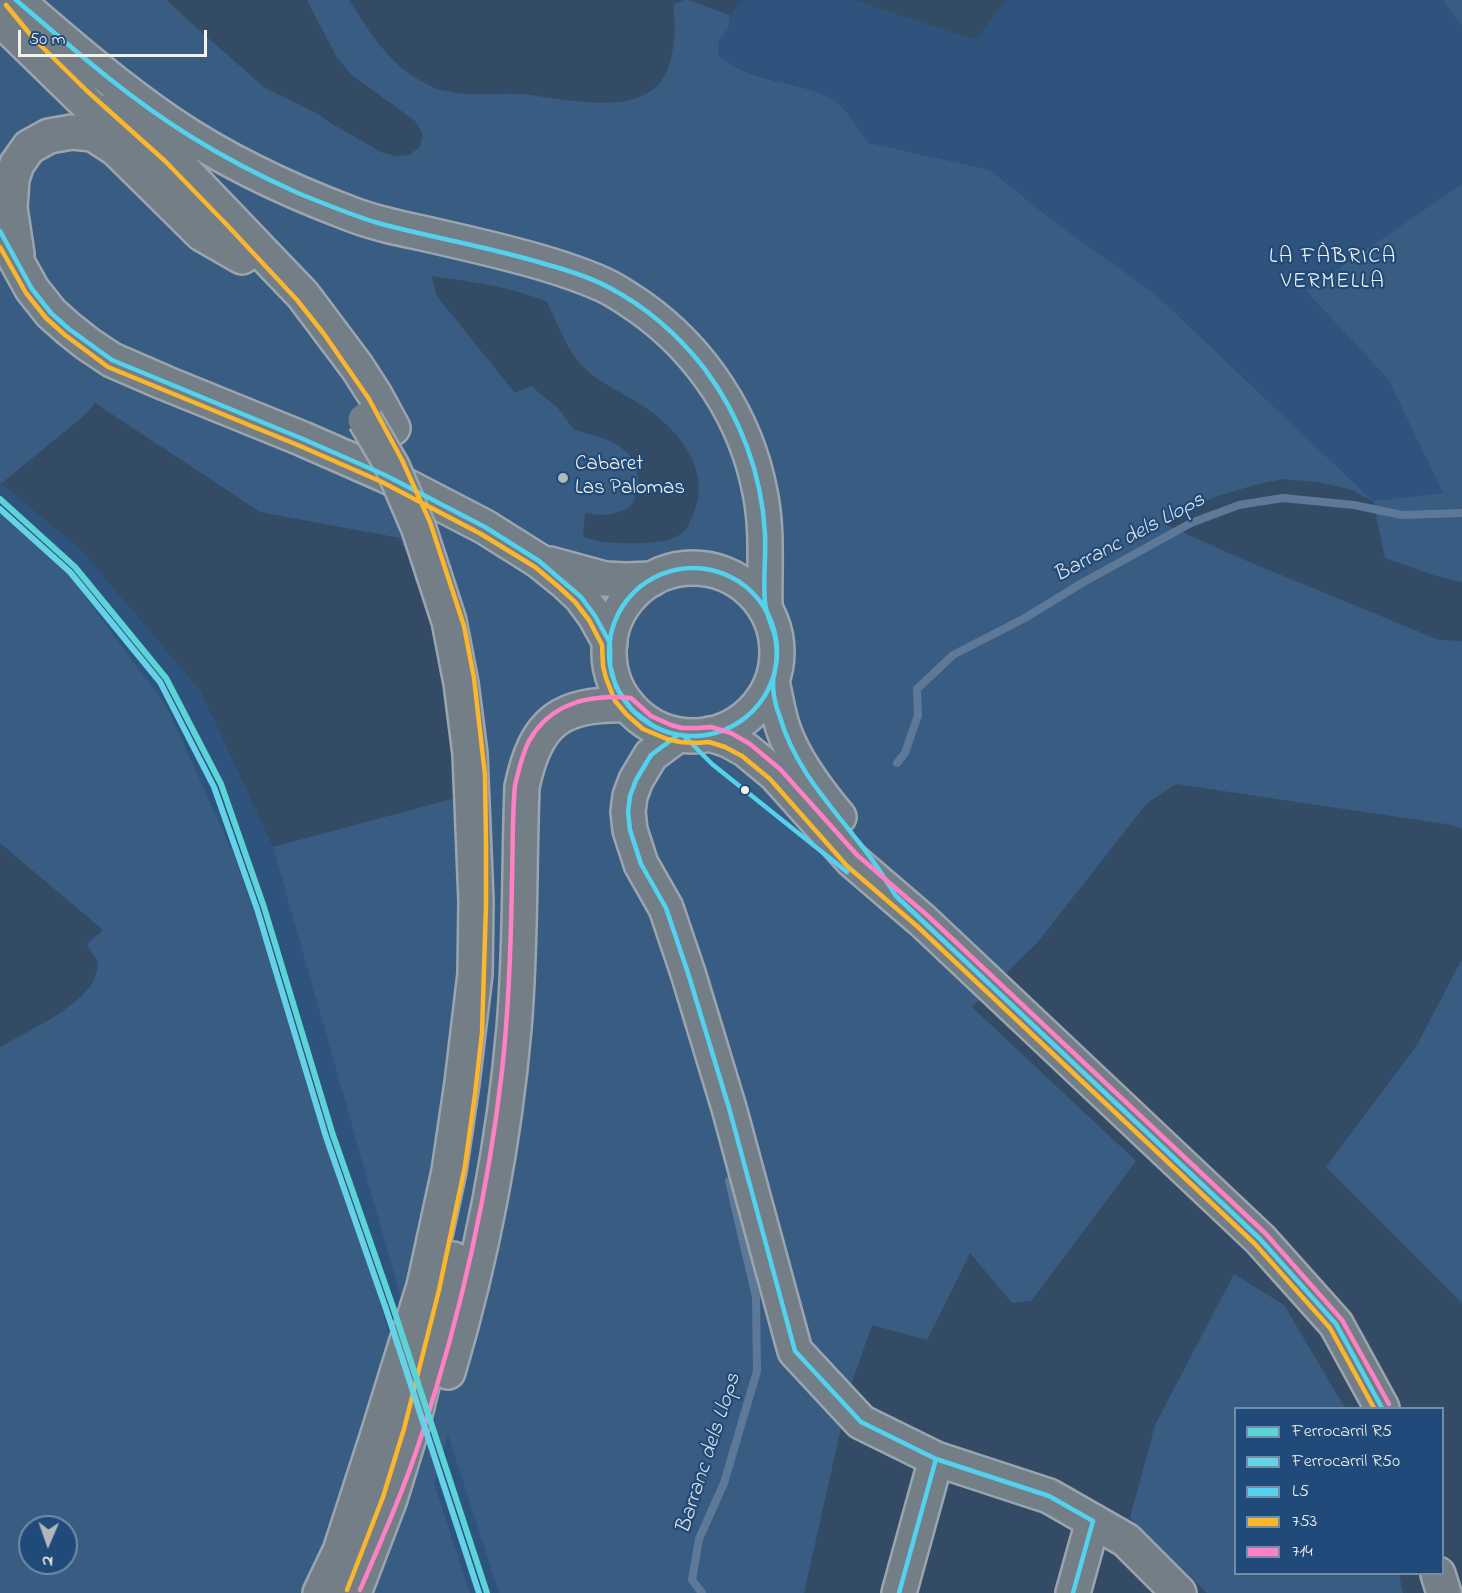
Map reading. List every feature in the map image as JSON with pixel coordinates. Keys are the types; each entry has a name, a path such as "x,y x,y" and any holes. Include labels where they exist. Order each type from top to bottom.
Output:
{"main road":[{"path":"14,0 39,34 170,156 303,295 375,394 379,424"},
{"path":"14,0 128,93 210,149 259,176 354,216 560,268 605,286 656,318 683,342 702,364 730,406 741,432 756,474 763,512 765,608"},
{"path":"0,19 242,257 303,328 379,424 409,457 437,519 446,578 448,621 461,683 470,754 476,901 475,974 449,1171 424,1286 343,1541 320,1593"},
{"path":"18,262 10,208 12,179 17,164 29,147 49,136 72,132 93,134 116,149 202,234 242,257"},
{"path":"0,231 32,289 51,313 112,360 385,474 485,527 539,561 581,597 610,643"},
{"path":"539,561 605,579 652,579"},
{"path":"367,1593 429,1437 466,1310 490,1200 509,1077 514,1026 522,786 532,749 538,738 554,720 564,714 591,706 609,705 652,730 697,736 724,730 748,716 758,705 772,681 776,669 777,644 775,631 765,608 750,590 730,576 696,568 670,571 652,579 636,591 623,606 614,624 610,643 610,665 622,697 652,730"},
{"path":"354,1593 390,1499 411,1431 446,1292 472,1167 489,1034 494,892 492,774 481,677 471,624 446,578"},
{"path":"772,681 784,732 797,757 896,896"},
{"path":"652,730 630,796 628,812 630,830 641,864 666,908 688,973 729,1108 795,1351 861,1422 936,1459 1049,1496 1126,1540 1179,1593"},
{"path":"710,734 747,750 775,774 852,860 896,896 1260,1239 1336,1324 1381,1407"},
{"path":"899,1593 936,1459"},
{"path":"1073,1593 1093,1521"},
{"path":"1438,1575 1444,1593"}],"shaded area":[{"path":"0,0 167,0 265,88 318,114 383,153 396,156 409,155 420,147 423,134 415,121 352,75 336,56 307,0 349,0 371,34 398,65 409,74 439,90 464,94 519,94 607,103 629,100 648,93 662,80 671,59 673,46 675,25 673,5 688,0 730,15 728,29 719,40 718,54 743,71 805,88 833,100 848,114 869,143 990,170 1053,221 1155,294 1373,501 1352,490 1318,482 1282,479 1212,498 1167,525 1235,556 1439,640 1462,641 1462,829 1452,825 1176,784 1147,803 1037,943 972,1007 1136,1161 1031,1301 1012,1303 970,1253 927,1340 872,1325 850,1388 804,1593 499,1593 448,1435 434,1483 470,1593 0,1593 0,1047 51,1019 86,992 94,980 98,963 87,944 103,930 0,843 0,513 67,572 167,707 234,855 326,1121 391,1340 402,1302 273,847 455,798 448,700 424,595 400,538 260,512 95,403 86,414 2,483 0,482","holes":["432,276 505,288 547,302 567,343 582,366 603,383 654,414 675,434 691,457 699,484 697,505 688,527 683,532 668,540 646,543 611,543 583,537 585,513 613,514 627,508 633,502 638,482 635,463 626,452 613,443 598,436 574,430 558,408 531,386 515,393 436,295"]},
{"path":"742,0 853,0 976,40 1006,0 1443,0 1462,25 1462,184 1306,291 1388,379 1443,493 1373,501 1155,294 1053,221 990,170 869,143 844,108 801,87 753,74 726,62 718,54 719,40 728,29 730,15"},
{"path":"1443,0 1462,0 1462,25"},
{"path":"1462,184 1462,582 1436,576 1385,558 1373,501 1443,493 1388,379 1306,291"},
{"path":"0,482 80,549 200,690 273,847 402,1302 391,1341 326,1121 234,855 167,707 67,572 0,513"},
{"path":"1461,961 1462,1303 1326,1167 1417,1045"},
{"path":"1234,1274 1284,1305 1344,1407 1234,1407 1234,1575 1399,1575 1403,1593 1207,1593 1130,1518 1155,1425"},
{"path":"448,1434 499,1593 470,1593 434,1483"}],"waterway":[{"name":"Barranc dels Llops","path":"897,763 905,753 918,715 917,689 953,655 1025,618 1082,583 1191,523 1239,505 1283,498 1354,505 1402,515 1462,513"},
{"name":"Barranc dels Llops","path":"702,1593 692,1580 699,1539 724,1483 757,1371 756,1297 729,1181"}],"rail line":[{"name":"R5","path":"0,499 75,567 166,678 221,784 264,907 333,1135 393,1307 487,1593"},
{"name":"R50","path":"0,509 70,572 160,682 214,787 257,909 326,1137 386,1309 479,1593"}],"transit line":[{"name":"L5","path":"16,0 144,105 190,136 244,167 300,194 368,220 524,258 586,277 636,304 684,345 717,386 738,426 754,468 765,534 765,603 776,646 774,697 786,735 814,785 870,857 896,896 1260,1239 1336,1324 1381,1407"},
{"name":"753","path":"6,5 34,39 87,91 165,161 228,226 297,300 324,334 369,399 402,460 430,522 464,626 474,678 485,775 486,904 482,1033 475,1094 465,1166 439,1290 404,1429 383,1497 347,1590"},
{"name":"L5","path":"0,231 32,289 51,313 112,360 385,475 485,527 539,561 581,597 595,616 610,643 610,665 616,687 632,710 652,725"},
{"name":"753","path":"0,247 26,293 46,318 108,367 382,482 481,534 535,567 560,588 589,620 602,645 603,666 615,701 627,715 643,729 667,739 680,742 709,742 725,747 742,756 770,779 847,866 918,927 1255,1244 1330,1328 1373,1407"},
{"name":"L5","path":"693,568 725,574 740,582 752,593 763,605 771,620 777,652 771,684 763,699 752,711 740,722 725,730 693,736 661,730 646,722 634,711 623,699 615,684 609,652 615,620 623,605 634,593 646,582 661,574 693,568"},
{"name":"714","path":"360,1590 401,1493 436,1390 481,1209 496,1117 504,1047 510,952 513,809 519,768 529,741 538,728 560,710 586,700 631,698 651,716 671,725 682,728 711,727 731,733 750,744 780,769 857,855 928,916 1266,1234 1342,1320 1389,1404"},
{"name":"L5","path":"678,735 651,755 636,780 630,796 628,812 630,830 641,864 666,908 688,973 729,1108 795,1351 861,1422 936,1459 1049,1496 1093,1521 1073,1593"},
{"name":"L5","path":"683,735 712,764 847,872"},
{"name":"L5","path":"899,1593 936,1459"}],"place":[{"name":"Cabaret Las Palomas","path":"563,478"}],"district":[{"name":"LA FÀBRICA VERMELLA","path":"1333,270"}]}
